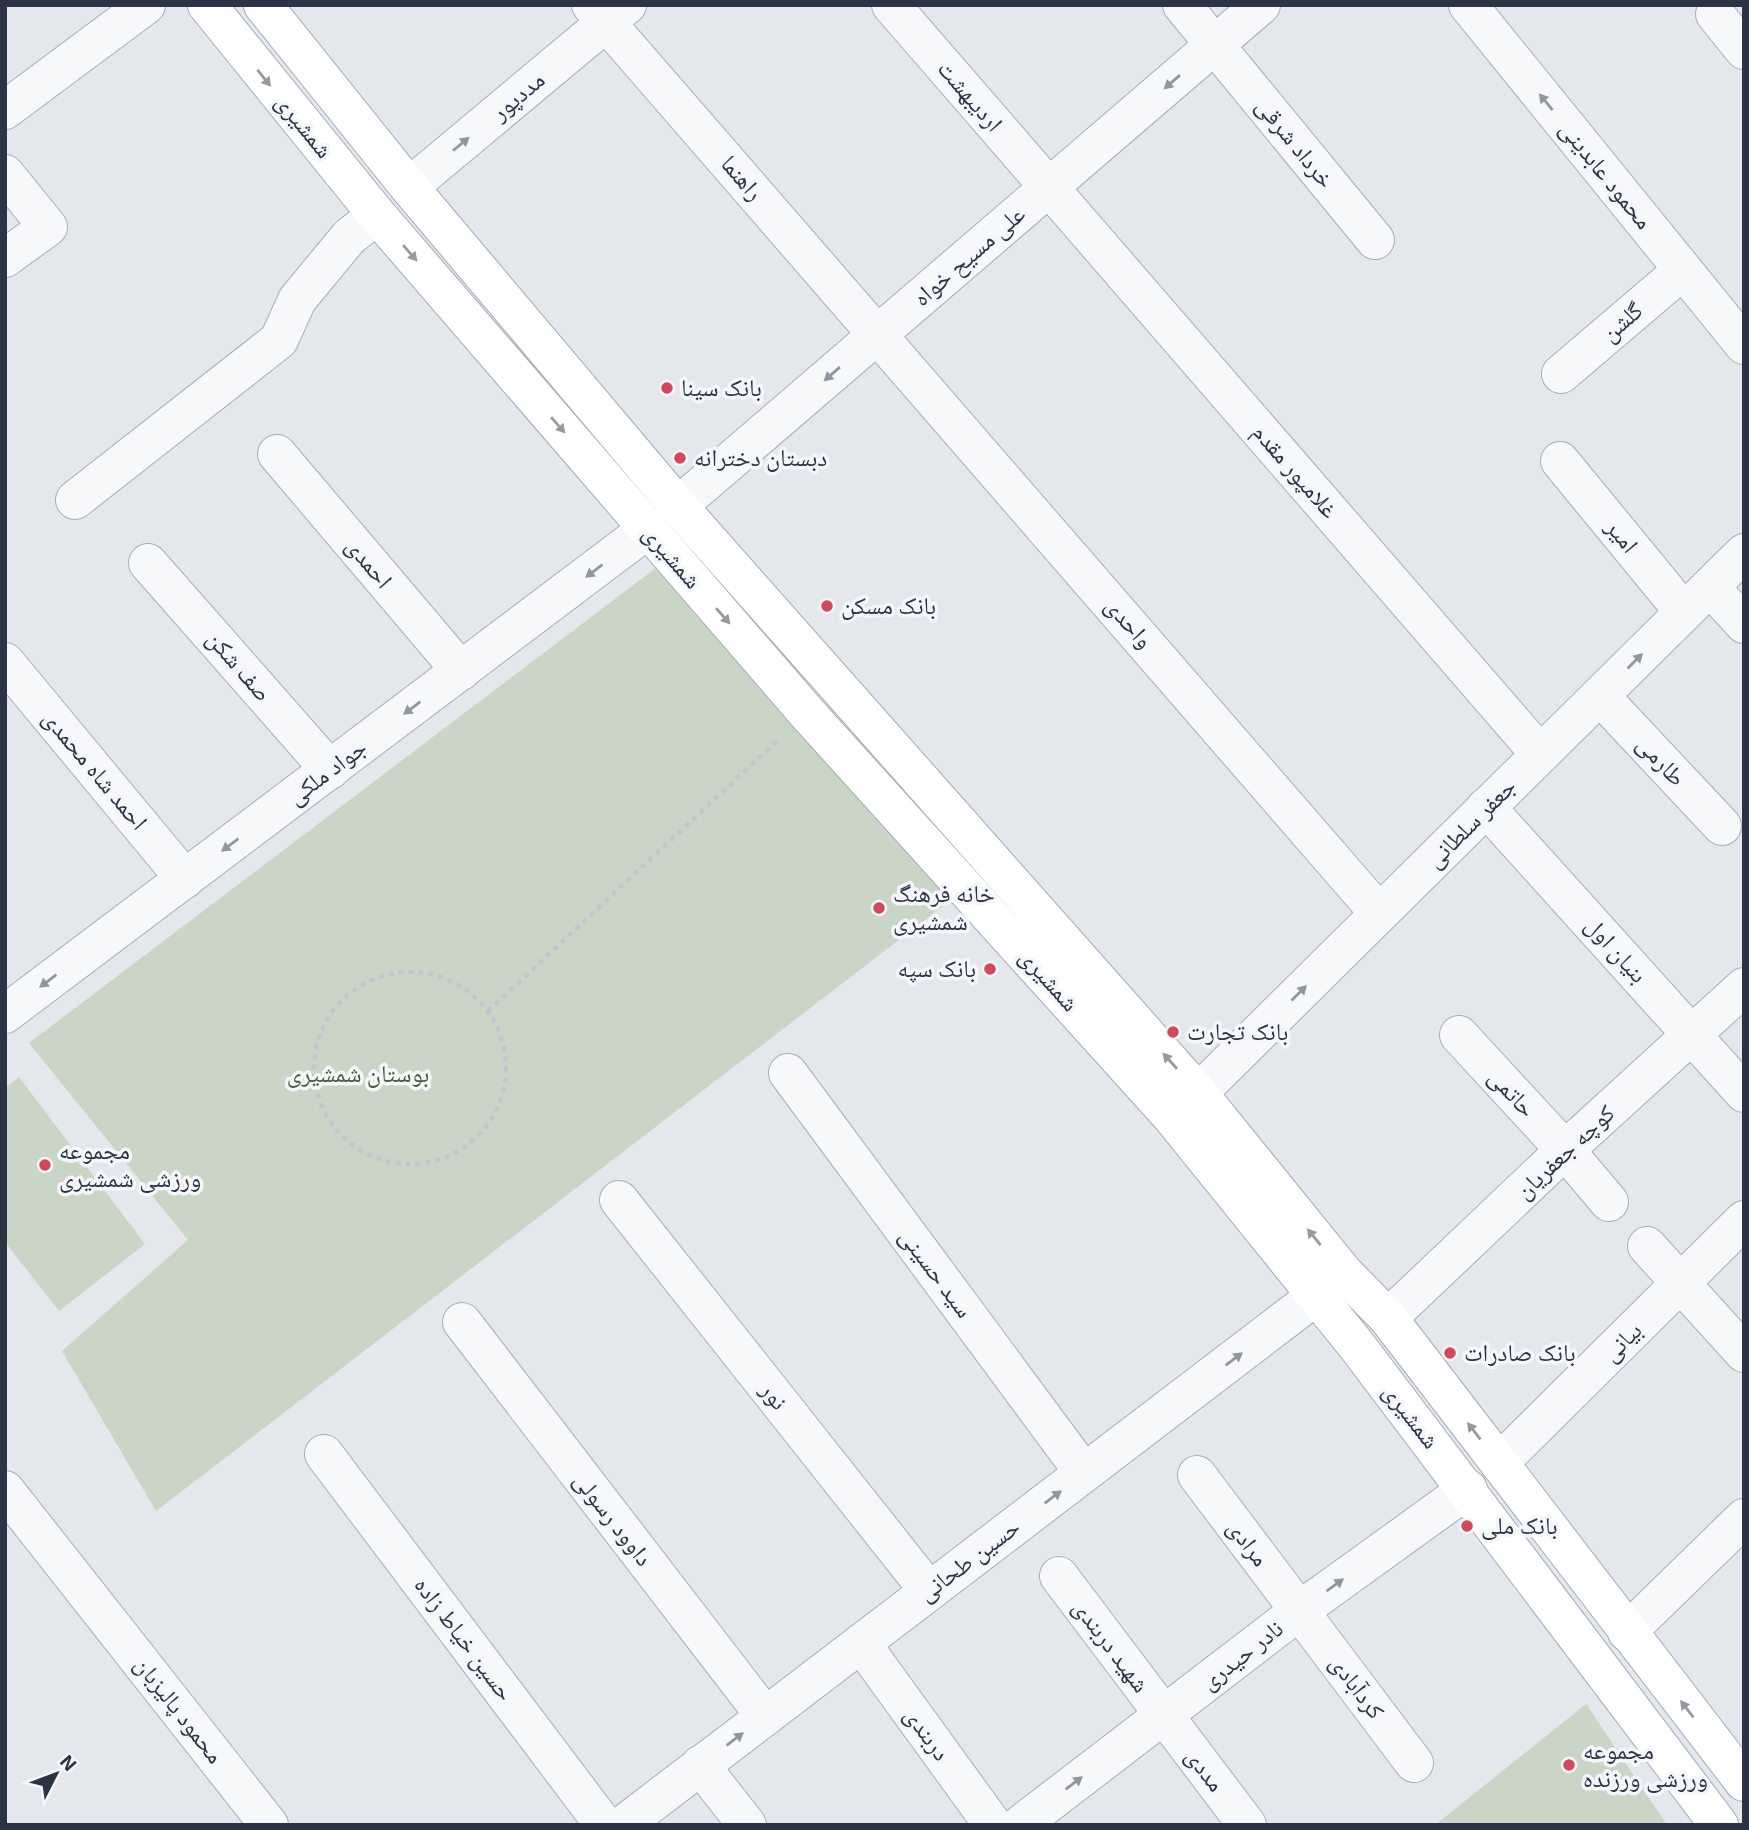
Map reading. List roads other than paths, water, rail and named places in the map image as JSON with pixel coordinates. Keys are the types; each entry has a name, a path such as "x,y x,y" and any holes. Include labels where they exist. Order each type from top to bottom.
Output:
{"main road":[{"name":"شمشیری","path":"207,5 377,215 807,713 1185,1105"},
{"name":"شمشیری","path":"274,10 409,187 1185,1105 1329,1284 1357,1346 1468,1489 1719,1825"},
{"path":"237,45 274,10"},
{"path":"377,215 409,187"},
{"path":"648,529 678,506"},
{"name":"شمشیری","path":"1329,1284 1388,1318 1744,1782"},
{"path":"1357,1346 1388,1318"},
{"path":"1468,1489 1500,1463"},
{"path":"1595,1661 1627,1632"}],"street":[{"path":"5,110 146,5"},
{"name":"اردیبهشت","path":"891,5 1049,187"},
{"name":"خرداد شرقی","path":"1182,5 1375,240"},
{"name":"علی مسیح خواه","path":"678,506 1261,5"},
{"name":"محمود عابدینی","path":"1468,5 1744,345"},
{"name":"مددپور","path":"409,187 608,11"},
{"name":"راهنما","path":"608,11 878,334"},
{"path":"1715,14 1744,50"},
{"path":"5,174 48,227 5,258"},
{"name":"غلامپور مقدم","path":"1049,187 1541,754"},
{"path":"75,500 279,340 297,300 349,237 377,215"},
{"name":"گلشن","path":"1561,374 1683,270"},
{"name":"واحدی","path":"878,334 1379,913"},
{"name":"احمدی","path":"277,454 461,671"},
{"name":"امیر","path":"1560,461 1697,599 1744,624"},
{"name":"جواد ملکی","path":"8,1007 185,879 648,529"},
{"name":"جعفر سلطانی","path":"1185,1105 1744,553"},
{"name":"صف شکن","path":"148,563 330,770"},
{"name":"احمد شاه محمدی","path":"5,662 185,879"},
{"name":"طارمی","path":"1600,696 1722,826"},
{"name":"بنیان اول","path":"1486,807 1744,1093"},
{"name":"کوچه جعفریان","path":"1388,1318 1565,1150 1744,987"},
{"name":"حاتمی","path":"1459,1035 1609,1202"},
{"name":"سید حسینی","path":"788,1073 1084,1473"},
{"name":"نور","path":"619,1200 929,1591"},
{"name":"بیانی","path":"1500,1463 1744,1220"},
{"path":"1647,1246 1744,1353"},
{"name":"حسین طحانی","path":"623,1825 1329,1284"},
{"name":"داوود رسولی","path":"462,1322 765,1716"},
{"name":"حسین خیاط زاده","path":"324,1454 604,1825"},
{"name":"مرادی","path":"1197,1475 1299,1611"},
{"name":"نادر حیدری","path":"1020,1825 1299,1611 1468,1489"},
{"name":"محمود پالیزبان","path":"5,1490 269,1825"},
{"path":"1627,1632 1744,1518"},
{"name":"شهید دربندی","path":"1059,1576 1163,1715"},
{"name":"کردآبادی","path":"1299,1611 1414,1763"},
{"name":"دربندی","path":"861,1643 993,1825"},
{"name":"مددی","path":"1163,1715 1247,1825"},
{"path":"701,1765 747,1825"}],"place":[{"name":"بانک سینا","path":"667,388"},
{"name":"دبستان دخترانه","path":"680,458"},
{"name":"بانک مسکن","path":"827,606"},
{"name":"خانه فرهنگ شمشیری","path":"879,908"},
{"name":"بانک سپه","path":"990,969"},
{"name":"بانک تجارت","path":"1173,1032"},
{"name":"مجموعه ورزشی شمشیری","path":"45,1165"},
{"name":"بانک صادرات","path":"1450,1353"},
{"name":"بانک ملی","path":"1467,1526"},
{"name":"مجموعه ورزشی ورزنده","path":"1569,1765"}],"park label":[{"name":"بوستان شمشیری","path":"358,1074"}]}
